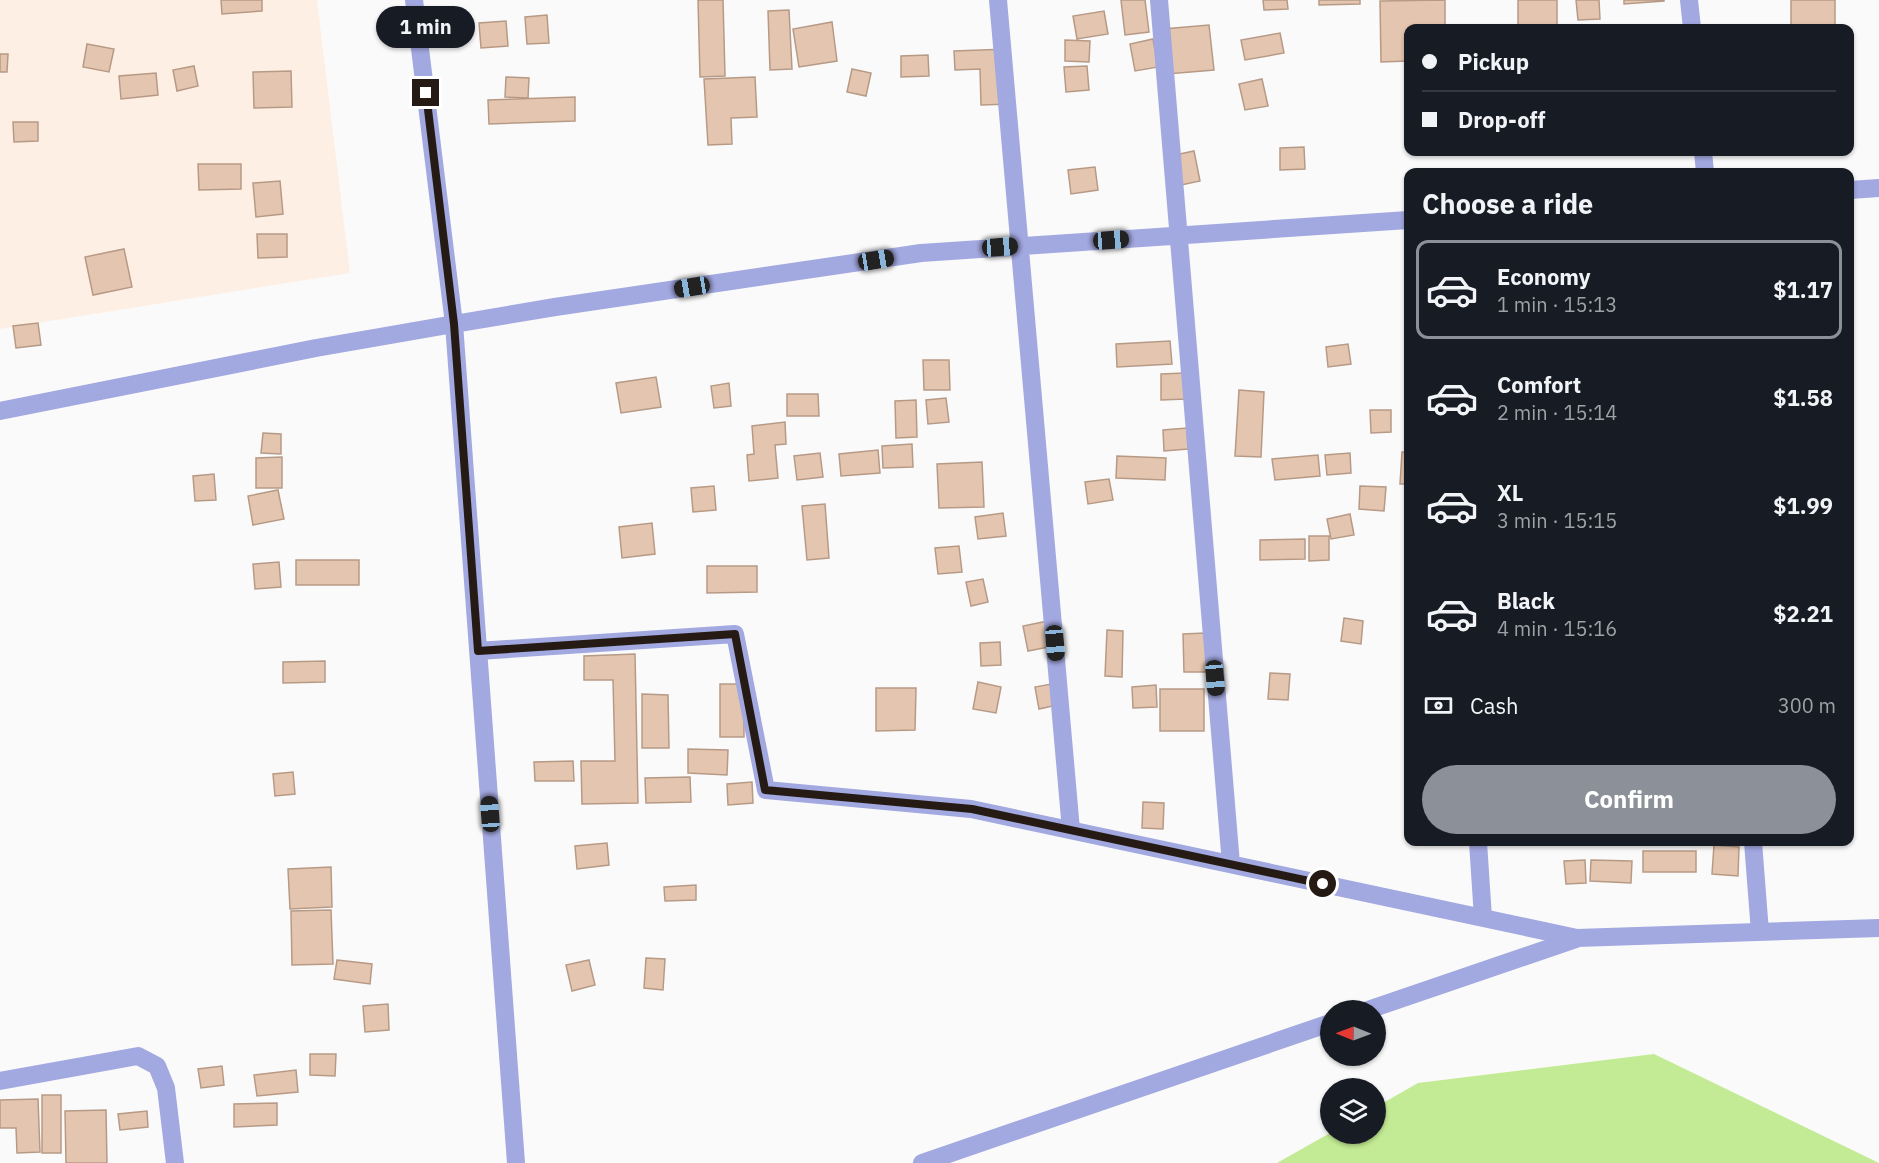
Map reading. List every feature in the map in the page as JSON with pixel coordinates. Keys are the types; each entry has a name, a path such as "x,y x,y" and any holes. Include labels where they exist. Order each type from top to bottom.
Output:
{"street":[{"path":"414,0 454,324 516,1163"},
{"path":"998,0 1071,830"},
{"path":"1159,0 1231,864"},
{"path":"1689,0 1692,24"},
{"path":"1854,190 1879,188"},
{"path":"0,411 316,348 454,324 921,253 1404,220"},
{"path":"478,651 735,634 765,790 972,809 1577,938 1879,928"},
{"path":"1478,846 1483,918"},
{"path":"1753,846 1760,932"},
{"path":"1386,1004 1577,938"},
{"path":"922,1163 1320,1026"},
{"path":"0,1081 138,1056 157,1066 166,1088 175,1163"}],"shaded area":[{"path":"0,0 317,0 350,273 0,329"}],"green space":[{"path":"1654,1054 1879,1163 1277,1163 1320,1139 1320,1144 1386,1144 1386,1101 1418,1083"}],"building":[{"path":"221,0 262,0 262,11 222,14"},
{"path":"698,0 723,0 725,76 700,77"},
{"path":"1121,0 1145,0 1149,32 1125,35"},
{"path":"1263,0 1287,0 1288,9 1264,10"},
{"path":"1319,0 1360,0 1360,4 1319,5"},
{"path":"1445,0 1445,24 1404,24 1404,61 1381,62 1380,1"},
{"path":"1518,0 1557,0 1557,24 1518,24"},
{"path":"1576,0 1599,0 1600,19 1578,20"},
{"path":"1624,0 1664,0 1664,1 1624,4"},
{"path":"1791,0 1835,0 1835,24 1791,24"},
{"path":"789,10 792,69 770,70 768,11"},
{"path":"1104,11 1108,34 1077,39 1073,16"},
{"path":"547,15 549,43 527,44 525,17"},
{"path":"506,21 508,46 481,48 479,23"},
{"path":"832,22 837,61 799,67 793,29"},
{"path":"1209,25 1214,70 1167,74 1163,29"},
{"path":"1280,33 1284,53 1245,60 1241,40"},
{"path":"1153,39 1158,67 1135,71 1130,44"},
{"path":"1065,40 1090,41 1089,62 1065,61"},
{"path":"87,44 114,49 109,72 83,67"},
{"path":"1008,49 1010,104 981,105 980,69 955,70 954,51"},
{"path":"0,54 8,54 7,72 0,72"},
{"path":"928,55 929,76 901,77 901,56"},
{"path":"194,66 198,86 177,91 173,70"},
{"path":"1087,66 1089,90 1066,92 1064,67"},
{"path":"852,69 871,73 866,96 847,92"},
{"path":"291,71 292,107 254,108 253,72"},
{"path":"156,73 158,95 121,99 119,76"},
{"path":"506,77 529,78 528,98 505,97"},
{"path":"755,77 757,117 731,118 732,144 708,145 704,79"},
{"path":"1262,79 1268,106 1245,110 1239,84"},
{"path":"575,97 575,121 489,124 488,100"},
{"path":"13,122 38,122 38,141 14,142"},
{"path":"1304,147 1305,169 1280,170 1280,148"},
{"path":"1194,151 1200,181 1176,186 1170,156"},
{"path":"198,164 241,164 241,189 199,190"},
{"path":"1095,167 1098,190 1071,194 1068,170"},
{"path":"280,181 283,214 256,217 253,183"},
{"path":"257,234 287,234 287,257 258,258"},
{"path":"124,249 132,287 93,295 85,257"},
{"path":"38,323 41,345 16,348 13,326"},
{"path":"1170,341 1172,364 1117,367 1116,344"},
{"path":"1348,344 1351,364 1328,367 1326,347"},
{"path":"923,360 949,360 950,390 924,390"},
{"path":"1185,373 1186,399 1161,400 1161,374"},
{"path":"656,377 661,407 621,413 616,383"},
{"path":"729,383 731,406 714,408 711,386"},
{"path":"1239,390 1264,392 1261,457 1235,456"},
{"path":"787,394 818,394 819,416 787,416"},
{"path":"946,398 949,422 928,424 926,400"},
{"path":"916,400 917,437 896,438 895,401"},
{"path":"1370,410 1391,410 1391,432 1371,433"},
{"path":"785,422 786,444 775,445 778,478 749,481 747,455 754,454 752,426"},
{"path":"1187,428 1188,449 1164,451 1163,430"},
{"path":"263,433 281,434 281,454 261,453"},
{"path":"912,444 913,467 883,468 882,446"},
{"path":"878,450 880,473 841,476 839,454"},
{"path":"1402,452 1404,452 1404,484 1400,484"},
{"path":"820,453 823,477 797,480 794,456"},
{"path":"1350,453 1351,473 1327,475 1325,455"},
{"path":"1318,455 1320,476 1275,480 1272,459"},
{"path":"1117,456 1166,458 1165,480 1116,478"},
{"path":"282,457 282,488 256,488 256,458"},
{"path":"982,462 984,507 939,508 937,464"},
{"path":"214,474 216,500 195,501 193,476"},
{"path":"1109,479 1113,500 1088,504 1085,482"},
{"path":"714,486 716,510 693,512 691,488"},
{"path":"1360,486 1386,487 1384,511 1359,509"},
{"path":"278,490 284,519 253,525 248,496"},
{"path":"825,504 829,558 807,560 802,506"},
{"path":"1003,513 1006,536 978,539 975,517"},
{"path":"1350,514 1354,535 1331,539 1327,519"},
{"path":"652,523 655,554 622,558 619,527"},
{"path":"1309,536 1329,536 1329,560 1309,561"},
{"path":"1305,539 1305,559 1260,560 1260,540"},
{"path":"959,546 962,572 938,574 935,548"},
{"path":"296,560 359,560 359,585 296,585"},
{"path":"279,562 281,587 255,589 253,564"},
{"path":"707,566 757,566 757,592 707,593"},
{"path":"983,579 988,602 971,606 966,582"},
{"path":"1344,618 1363,621 1361,644 1341,641"},
{"path":"1048,621 1054,646 1028,651 1023,626"},
{"path":"1107,630 1123,631 1122,677 1105,676"},
{"path":"1205,633 1207,672 1184,672 1183,634"},
{"path":"1000,642 1001,665 981,666 980,643"},
{"path":"635,654 638,803 582,804 581,761 615,761 613,680 584,680 584,656"},
{"path":"325,661 325,682 283,683 283,662"},
{"path":"1270,673 1290,674 1288,700 1268,699"},
{"path":"978,682 1001,687 996,713 973,709"},
{"path":"1062,682 1066,703 1039,709 1035,687"},
{"path":"720,684 744,684 744,737 720,737"},
{"path":"1156,685 1157,707 1133,708 1132,687"},
{"path":"876,688 916,688 915,730 876,731"},
{"path":"1160,689 1204,689 1204,731 1160,731"},
{"path":"642,694 668,695 669,748 642,748"},
{"path":"688,749 728,750 727,775 688,773"},
{"path":"573,761 574,781 535,781 534,762"},
{"path":"293,772 295,794 275,796 273,774"},
{"path":"690,777 691,802 646,803 645,778"},
{"path":"752,782 753,803 728,805 727,784"},
{"path":"1143,802 1164,803 1163,829 1142,828"},
{"path":"607,843 609,865 577,869 575,846"},
{"path":"1714,846 1739,847 1738,876 1712,874"},
{"path":"1643,851 1696,851 1696,872 1643,872"},
{"path":"1585,860 1586,883 1566,884 1564,861"},
{"path":"1591,860 1632,861 1631,883 1590,881"},
{"path":"331,867 332,907 290,909 288,869"},
{"path":"696,885 696,900 665,901 664,887"},
{"path":"331,910 333,964 292,965 291,911"},
{"path":"646,958 665,959 663,990 644,988"},
{"path":"337,960 372,964 370,984 334,979"},
{"path":"589,960 595,985 572,991 566,965"},
{"path":"388,1004 389,1030 365,1032 363,1006"},
{"path":"310,1054 336,1054 335,1076 310,1075"},
{"path":"222,1066 224,1085 201,1088 198,1069"},
{"path":"296,1070 298,1092 257,1096 254,1075"},
{"path":"42,1095 61,1095 61,1153 42,1153"},
{"path":"38,1099 40,1152 17,1153 16,1128 0,1128 0,1100"},
{"path":"277,1103 277,1125 234,1127 234,1104"},
{"path":"106,1110 107,1163 66,1163 65,1111"},
{"path":"147,1111 148,1127 120,1130 118,1114"}],"route":[{"path":"426,93 454,324 478,651 735,634 765,790 972,809 1323,884"}]}
